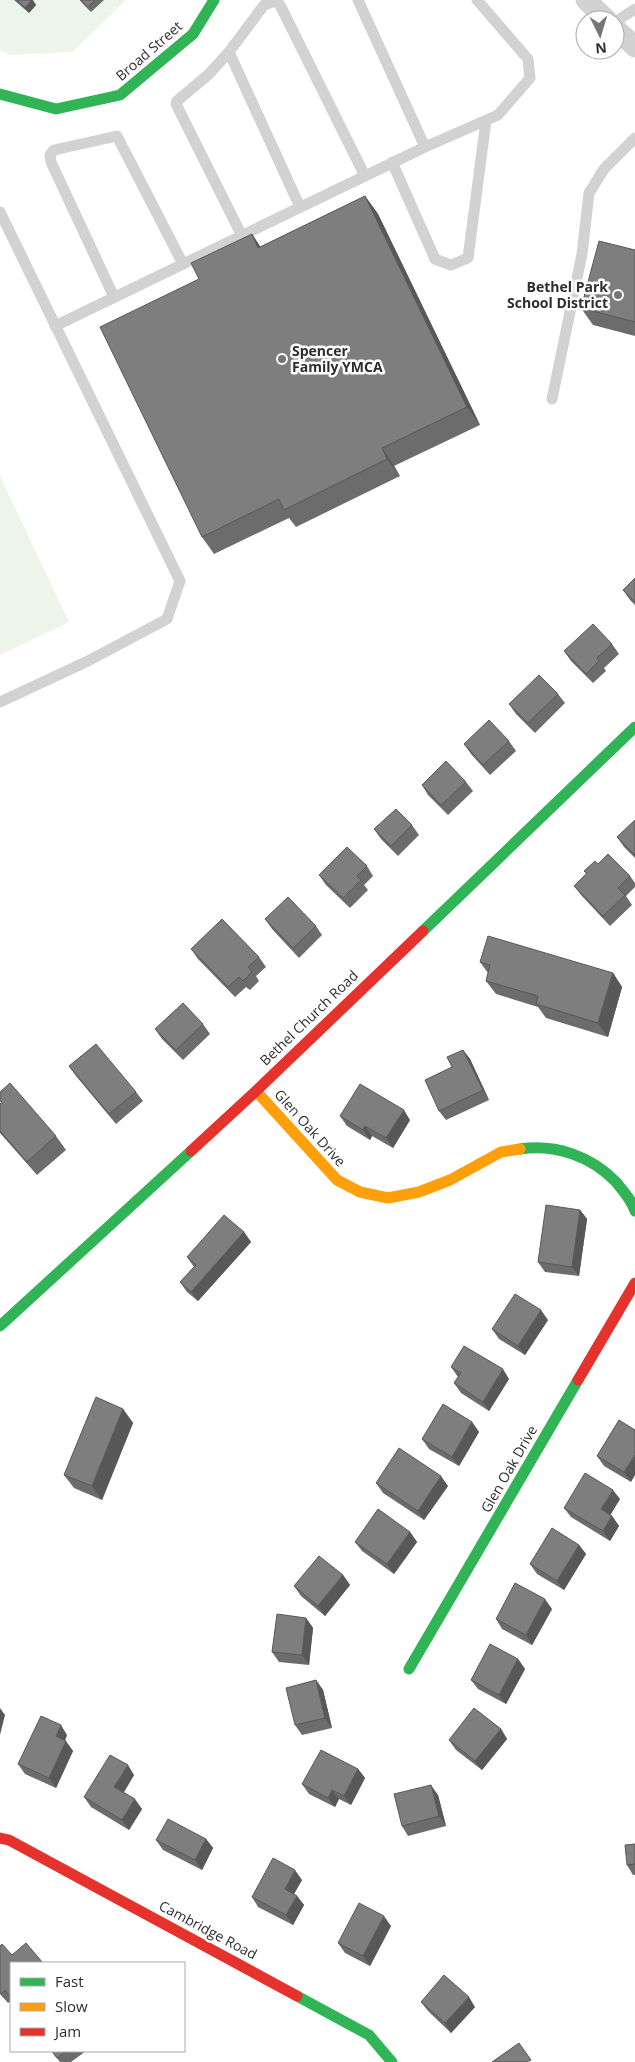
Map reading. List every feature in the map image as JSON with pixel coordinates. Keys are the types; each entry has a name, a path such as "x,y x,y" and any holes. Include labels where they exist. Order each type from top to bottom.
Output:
{"street":[{"name":"Broad Street","path":"0,94 56,109 120,95 194,34 214,0"},
{"path":"586,0 596,10"},
{"path":"625,38 635,47"},
{"name":"Bethel Church Road","path":"0,1326 256,1091 635,728"},
{"name":"Glen Oak Drive","path":"256,1091 337,1180 360,1192 388,1198 419,1192 450,1180 501,1152 537,1147 573,1153 603,1169 630,1200 635,1211"},
{"name":"Glen Oak Drive","path":"409,1669 635,1283"},
{"name":"Cambridge Road","path":"0,1838 10,1840 369,2035 392,2062"}],"lane":[{"path":"358,0 425,147"},
{"path":"55,326 392,162 498,115 530,78 528,60 477,0"},
{"path":"242,236 176,104 178,99 202,81 229,52 264,5 270,2 278,3 365,176"},
{"path":"229,52 300,207"},
{"path":"392,162 435,259 451,265 468,258 486,121"},
{"path":"114,297 51,162 50,155 54,150 117,136 183,264"},
{"path":"552,399 582,254 589,194 604,169 635,138"},
{"path":"0,212 180,581 167,619 88,662 0,702"}],"shaded area":[{"path":"0,0 126,0 72,52 10,55 0,50"},
{"path":"0,476 69,622 0,655"}],"building":[{"path":"17,0 32,0 25,8"},
{"path":"80,0 95,0 88,7"},
{"path":"365,196 467,407 382,448 387,459 284,510 279,499 202,537 100,327 199,279 191,263 252,234 258,248"},
{"path":"599,241 635,250 635,322 581,308"},
{"path":"635,578 635,602 623,590"},
{"path":"593,624 612,644 597,658 599,661 586,674 564,651"},
{"path":"539,675 558,694 528,723 509,704"},
{"path":"489,720 509,741 483,765 464,744"},
{"path":"446,761 466,782 441,805 422,785"},
{"path":"396,809 412,825 391,846 374,829"},
{"path":"635,820 635,855 617,837"},
{"path":"347,847 367,866 357,876 361,880 343,898 319,875"},
{"path":"608,854 630,876 618,888 625,895 603,916 574,886 587,873 584,871 595,861 598,864"},
{"path":"288,897 316,926 293,948 265,919"},
{"path":"222,919 259,957 248,967 252,972 243,981 239,977 228,987 191,949"},
{"path":"488,936 613,973 598,1023 536,1004 538,996 486,981 490,965 480,962"},
{"path":"183,1003 203,1024 176,1050 155,1029"},
{"path":"96,1044 136,1092 109,1114 69,1066"},
{"path":"463,1050 483,1090 439,1111 425,1080 452,1067 447,1057"},
{"path":"10,1083 56,1136 27,1162 0,1131 0,1104 2,1102 0,1100 0,1092"},
{"path":"360,1084 404,1110 386,1138 365,1126 363,1130 340,1116"},
{"path":"546,1205 580,1210 572,1267 538,1262"},
{"path":"224,1215 244,1232 191,1292 180,1282 196,1265 187,1257"},
{"path":"515,1294 541,1310 518,1346 492,1329"},
{"path":"464,1346 503,1369 483,1402 454,1383 461,1373 451,1367"},
{"path":"96,1397 123,1409 92,1486 64,1475"},
{"path":"443,1404 472,1422 452,1457 422,1439"},
{"path":"619,1420 635,1430 635,1455 624,1472 597,1456"},
{"path":"399,1448 441,1476 418,1511 376,1483"},
{"path":"585,1473 613,1490 601,1509 612,1516 603,1531 564,1508"},
{"path":"378,1509 410,1532 387,1564 355,1542"},
{"path":"552,1528 579,1545 557,1581 530,1564"},
{"path":"319,1556 343,1575 318,1606 294,1586"},
{"path":"515,1583 545,1599 526,1635 496,1619"},
{"path":"277,1614 306,1618 302,1655 272,1652"},
{"path":"490,1644 518,1659 499,1695 471,1680"},
{"path":"316,1680 325,1718 295,1725 286,1688"},
{"path":"474,1708 501,1729 475,1761 449,1740"},
{"path":"41,1716 61,1725 56,1736 66,1741 49,1778 18,1764"},
{"path":"321,1750 358,1769 344,1796 332,1790 328,1798 302,1784"},
{"path":"110,1755 128,1765 114,1787 135,1799 122,1820 84,1797"},
{"path":"431,1785 439,1816 402,1826 394,1794"},
{"path":"168,1819 206,1839 195,1860 156,1840"},
{"path":"635,1844 635,1864 627,1865 625,1845"},
{"path":"273,1858 295,1870 285,1889 297,1896 286,1915 252,1897"},
{"path":"359,1903 384,1916 363,1956 338,1943"},
{"path":"26,1943 42,1962 10,1962 10,1996 5,1990 1,1994 0,1992 0,1946 2,1944 12,1955"},
{"path":"444,1975 469,1997 445,2023 421,2002"},
{"path":"519,2043 531,2060 527,2062 492,2062"},
{"path":"53,2052 66,2052 57,2058"}],"traffic: fast":[{"path":"0,94 56,109 120,95 193,34 214,0"},
{"path":"423,931 635,727"},
{"path":"520,1149 547,1148 560,1150 596,1165 616,1182 629,1199 635,1211"},
{"path":"0,1326 191,1151"},
{"path":"409,1669 578,1380"},
{"path":"297,1996 369,2035 392,2062"}],"traffic: slow":[{"path":"256,1091 337,1180 360,1192 388,1198 419,1192 450,1180 501,1152 520,1149"}],"traffic: jam":[{"path":"191,1151 423,931"},
{"path":"578,1380 635,1283"},
{"path":"0,1838 9,1840 297,1996"}],"place":[{"name":"Bethel Park School District","path":"618,295"},
{"name":"Spencer Family YMCA","path":"282,359"}]}
